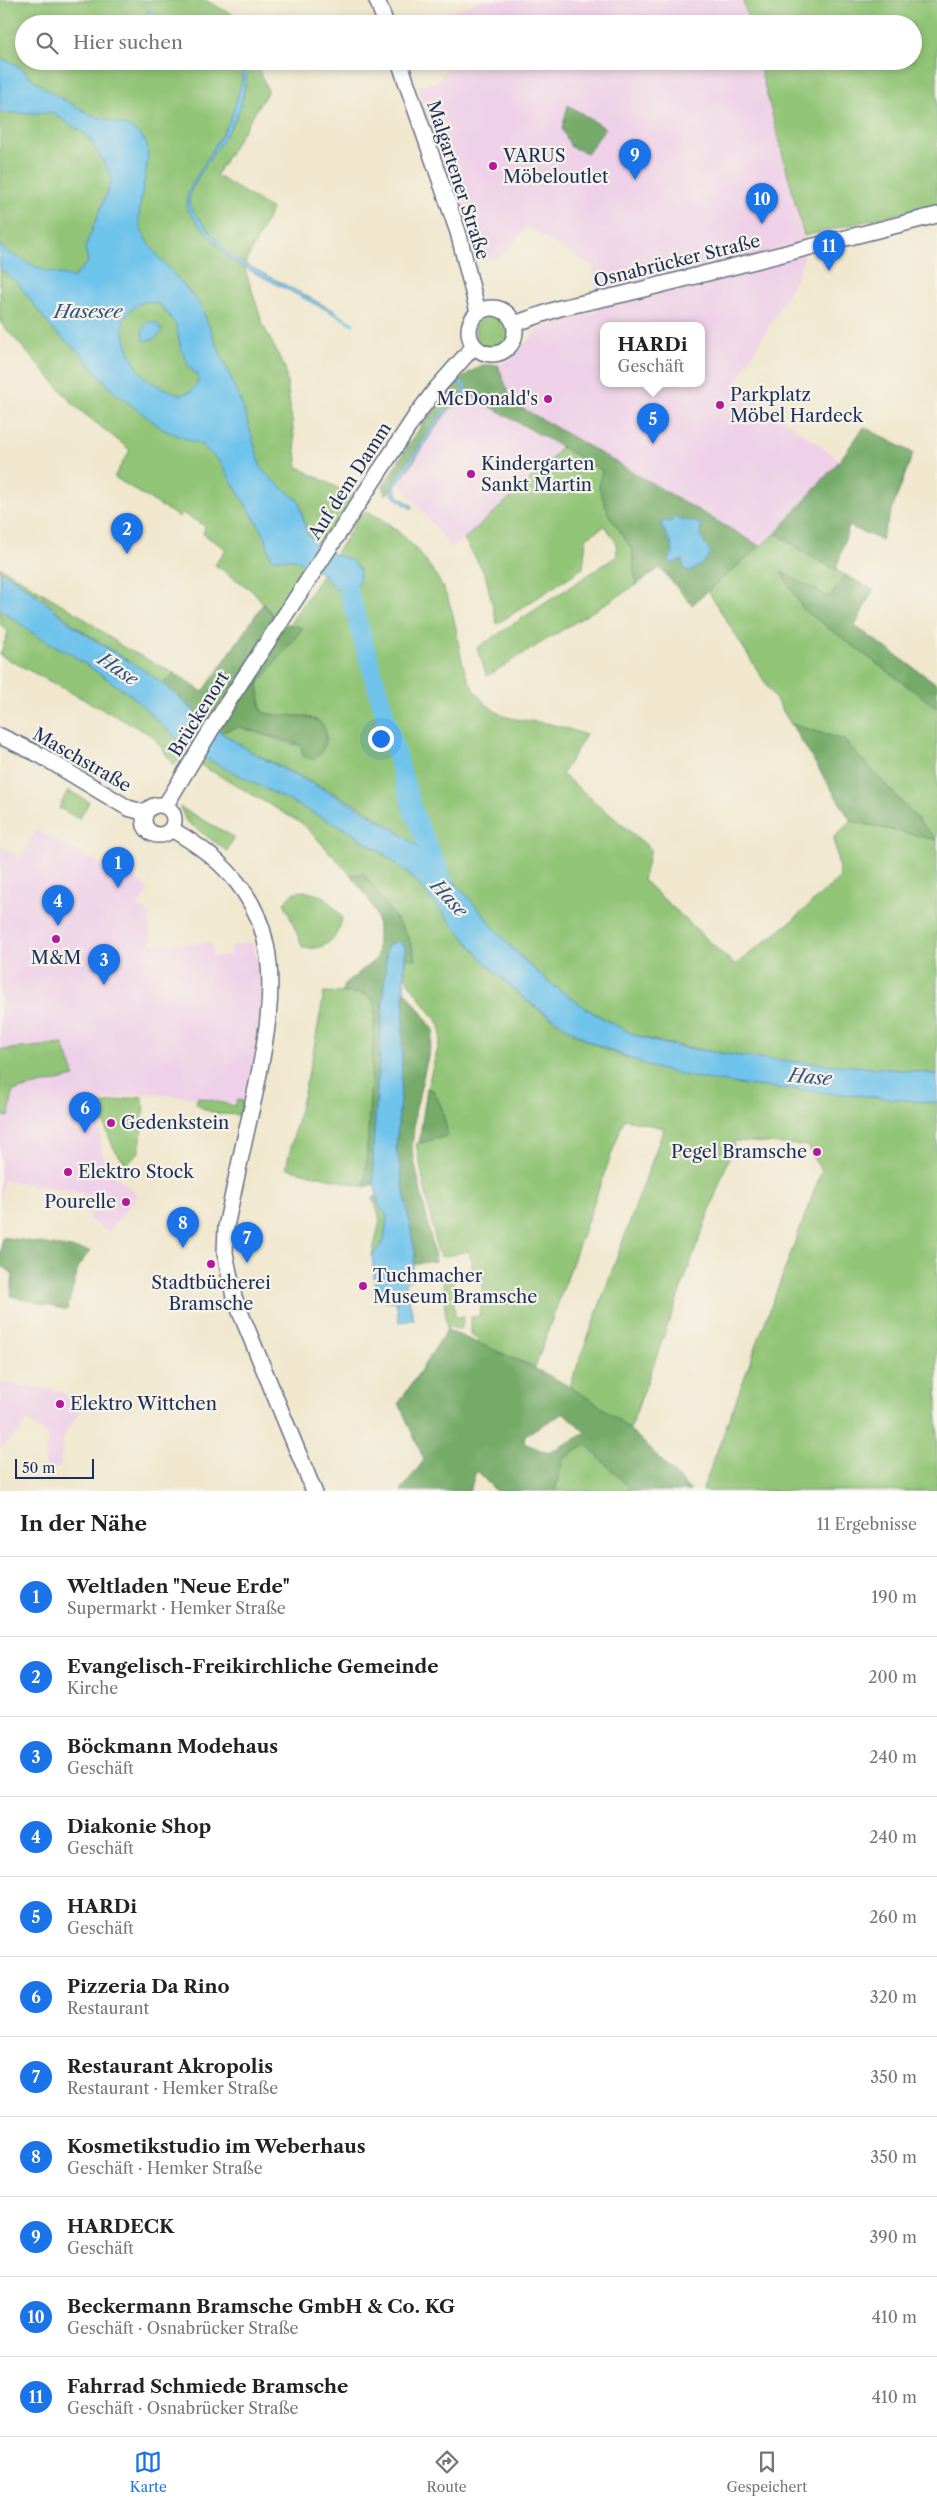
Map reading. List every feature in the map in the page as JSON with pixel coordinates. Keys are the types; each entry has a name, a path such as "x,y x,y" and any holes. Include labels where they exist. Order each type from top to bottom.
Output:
{"main road":[{"path":"378,0 383,15"},
{"name":"Malgartener Straße","path":"402,70 458,232 478,312"},
{"name":"Osnabrücker Straße","path":"514,324 560,308 624,294 937,215"},
{"path":"492,308 499,309 506,312 514,324 513,340 503,352 487,354 474,346 470,340 469,324 478,312 492,308"},
{"name":"Auf dem Damm","path":"266,643 417,414 474,346"},
{"name":"Brückenort","path":"165,806 188,765 266,643"},
{"name":"Maschstraße","path":"0,736 40,755 128,808 146,813"},
{"path":"152,806 165,806 174,816 171,829 163,834 153,834 146,827 146,813 152,806"},
{"path":"171,829 211,854 228,870 241,887 256,915 269,955 271,979 269,1026 226,1227 225,1253 234,1297 312,1487"}],"shaded area":[{"path":"482,0 743,0 747,15 452,15 451,12"},
{"path":"445,70 760,70 806,248 799,274 735,385 840,460 776,533 760,546 512,402 498,365 511,359 537,331 556,322 598,312 594,267 526,226 510,249 501,256 494,258 485,256 479,251 465,218 418,87 438,81"},
{"name":"Kindergarten Sankt Martin","path":"468,394 561,447 547,465 464,539 451,547 399,483 454,403"},
{"path":"36,830 119,874 124,868 149,890 137,907 149,913 151,944 212,943 213,957 231,955 231,946 252,942 260,971 261,1002 257,1041 245,1101 234,1104 190,1097 140,1093 96,1102 104,1166 138,1195 108,1232 89,1219 93,1204 83,1201 84,1193 3,1180 0,1202 0,846 21,859"},
{"path":"0,1382 59,1391 84,1405 64,1435 60,1468 45,1466 48,1436 27,1420 19,1432 0,1449"}],"green space":[{"path":"0,0 205,0 233,15 15,15 15,70 260,70 268,91 216,175 272,209 244,266 263,325 285,368 298,467 351,495 358,503 279,622 254,592 215,565 226,549 203,534 205,526 182,513 179,517 114,477 130,450 76,407 0,322"},
{"path":"743,0 937,0 937,204 804,236 760,70 922,70 922,15 747,15"},
{"path":"568,105 605,128 588,153 571,147 562,129"},
{"path":"492,314 504,319 509,331 504,343 492,348 480,343 475,331 480,319"},
{"path":"483,365 498,365 512,402 760,546 692,605 660,568 636,585 632,549 609,515 599,488 602,470 468,394 444,416 407,471 385,495 383,486 427,418 439,401 468,374","holes":["674,517 688,522 697,521 700,536 683,558 679,561 668,561 673,553 671,543 661,525 665,520 671,522"]},
{"path":"864,427 913,453 881,540 849,526 836,570 776,533 840,460"},
{"path":"561,447 602,470 609,515 632,549 636,585 487,676 477,648 617,556 616,542 605,526 586,538 583,568 497,624 485,574 464,539 547,465"},
{"path":"367,512 392,526 404,537 425,560 442,586 453,615 466,673 472,687 482,699 501,715 550,724 586,735 562,774 651,849 643,880 735,965 794,919 840,877 834,837 851,821 936,840 844,740 791,724 708,591 776,533 808,555 845,575 831,598 803,609 937,708 937,1074 747,1058 664,1043 629,1033 575,1002 545,979 506,942 431,859 400,833 359,806 250,751 220,732 239,727 292,744 301,745 327,740 324,728 318,721 310,717 270,714 261,711 258,684 302,629 289,625 323,574 335,589 351,560 335,555 362,513"},
{"path":"0,567 81,616 123,647 174,673 162,684 75,626 40,596 0,571"},
{"path":"781,572 830,597 845,575 873,590 855,626 937,684 937,708 803,609"},
{"path":"263,604 279,622 303,628 258,684 261,711 268,714 308,717 317,720 323,725 326,733 325,745 314,760 303,756 301,745 240,727 220,732 162,684 174,673 203,692"},
{"path":"0,609 37,636 69,653 131,695 187,749 174,766 153,736 0,655 8,632 0,624"},
{"path":"791,724 844,740 937,840 851,821"},
{"path":"204,757 338,825 388,858 430,896 483,960 506,983 547,1016 590,1042 644,1064 728,1082 937,1103 937,1491 702,1491 822,1170 812,1157 809,1146 735,1141 630,1429 570,1386 664,1128 624,1119 535,1367 479,1344 479,1340 471,1334 471,1317 480,1316 483,1275 466,1277 466,1270 473,1268 469,1251 441,1257 440,1252 438,1253 416,1144 448,1136 434,1091 427,1088 441,1037 440,1025 409,983 405,974 405,959 416,958 407,935 364,874 351,875 303,824 199,764"},
{"path":"68,790 89,802 79,819 59,808"},
{"path":"180,807 234,837 227,851 186,821"},
{"path":"364,874 407,935 416,959 405,959 405,946 387,946 373,1148 374,1184 365,1187 375,1010 373,1000 364,994 342,992 344,985 377,958 378,931 375,913 367,897 351,875"},
{"path":"304,891 325,897 342,917 338,932 329,942 318,948 303,948 284,902 294,892"},
{"path":"404,989 434,1030 415,1113 412,1151 436,1261 414,1264 415,1254 396,1147 401,1086"},
{"path":"324,992 363,994 373,1000 375,1010 365,1187 286,1168 313,1054"},
{"path":"63,1044 75,1077 13,1091 9,1117 0,1115 0,1050"},
{"path":"427,1088 434,1091 442,1108 448,1136 419,1143"},
{"path":"141,1096 144,1105 140,1151 126,1165 113,1147 97,1105"},
{"path":"198,1097 235,1106 237,1100 243,1101 240,1115 216,1113 206,1110 196,1103"},
{"path":"373,1197 377,1197 380,1208 387,1216 384,1241 372,1256 380,1220"},
{"path":"2,1237 90,1251 79,1265 67,1310 11,1296 13,1274 0,1264"},
{"path":"461,1271 462,1278 453,1280 455,1317 464,1317 462,1327 459,1329 450,1327 447,1330 442,1274"},
{"path":"447,1330 542,1372 609,1412 653,1451 691,1491 626,1491 629,1487 586,1445 563,1459 555,1491 496,1491 476,1471 470,1491 401,1491 424,1460 399,1403","holes":["564,1413 586,1433 548,1453 524,1443 525,1435"]},
{"path":"586,1445 629,1487 626,1491 555,1491 563,1459"}],"water":[{"path":"149,10 154,15 150,15 146,12"},
{"name":"Hasesee","path":"0,59 15,64 15,70 23,70 40,85 80,109 135,131 146,143 148,149 147,168 139,212 142,231 156,253 201,307 243,407 261,467 269,477 299,501 307,534 335,555 351,560 360,570 359,584 349,592 334,589 323,574 294,559 273,559 269,553 265,536 219,461 201,445 164,430 113,391 80,353 53,330 17,282 0,269 0,245 9,253 45,271 74,277 88,262 85,248 112,180 111,175 88,136 53,113 0,113","holes":["148,301 161,305 176,325 181,349 188,365 198,376 198,383 191,391 181,395 156,384 143,375 127,345 123,326 125,317 131,309"]},
{"path":"242,70 247,70 245,88 237,115 196,182 189,200 190,206 228,254 337,312 336,315 230,260 187,208 187,196 192,184 230,121 242,81"},
{"path":"148,322 157,323 162,331 156,338 145,341 142,331"},
{"path":"461,381 466,386 466,392 449,406 395,488 397,495 413,506 411,509 391,494 392,486 446,406 463,392 463,387 459,383"},
{"path":"673,517 701,524 700,536 711,553 702,564 691,571 685,570 682,560 673,563 667,561 673,553 671,543 661,525 665,520 671,522"},
{"name":"Hase","path":"0,571 30,590 75,627 163,684 222,733 248,750 354,806 406,838 440,867 517,953 561,991 593,1013 646,1039 686,1048 764,1059 937,1074 937,1103 744,1085 692,1077 654,1068 588,1041 527,1001 484,961 413,878 383,853 345,829 187,749 131,695 69,653 37,636 0,609"},
{"path":"397,941 405,946 405,959 401,1086 396,1147 415,1254 411,1280 405,1282 414,1320 399,1322 396,1301 385,1302 385,1298 380,1299 379,1295 376,1295 372,1256 384,1241 387,1216 380,1208 374,1184 373,1148 387,946"}],"waterway":[{"path":"333,312 353,324"},
{"name":"Hase","path":"349,592 413,811 446,887"}],"place":[{"name":"VARUS Möbeloutlet","path":"493,166"},
{"name":"HARDECK","path":"635,180"},
{"name":"Beckermann Bramsche GmbH & Co. KG","path":"762,224"},
{"name":"Fahrrad Schmiede Bramsche","path":"829,271"},
{"name":"McDonald's","path":"548,399"},
{"name":"Parkplatz Möbel Hardeck","path":"720,405"},
{"name":"HARDi","path":"653,444"},
{"name":"Kindergarten Sankt Martin","path":"471,474"},
{"name":"Evangelisch-Freikirchliche Gemeinde","path":"127,554"},
{"name":"Weltladen \"Neue Erde\"","path":"118,888"},
{"name":"Diakonie Shop","path":"58,926"},
{"name":"M&M","path":"56,939"},
{"name":"Böckmann Modehaus","path":"104,985"},
{"name":"Gedenkstein","path":"111,1123"},
{"name":"Pizzeria Da Rino","path":"85,1133"},
{"name":"Pegel Bramsche","path":"817,1152"},
{"name":"Elektro Stock","path":"68,1172"},
{"name":"Pourelle","path":"126,1202"},
{"name":"Kosmetikstudio im Weberhaus","path":"183,1248"},
{"name":"Restaurant Akropolis","path":"247,1263"},
{"name":"Stadtbücherei Bramsche","path":"211,1264"},
{"name":"Tuchmacher Museum Bramsche","path":"363,1286"},
{"name":"Elektro Wittchen","path":"60,1404"}]}
